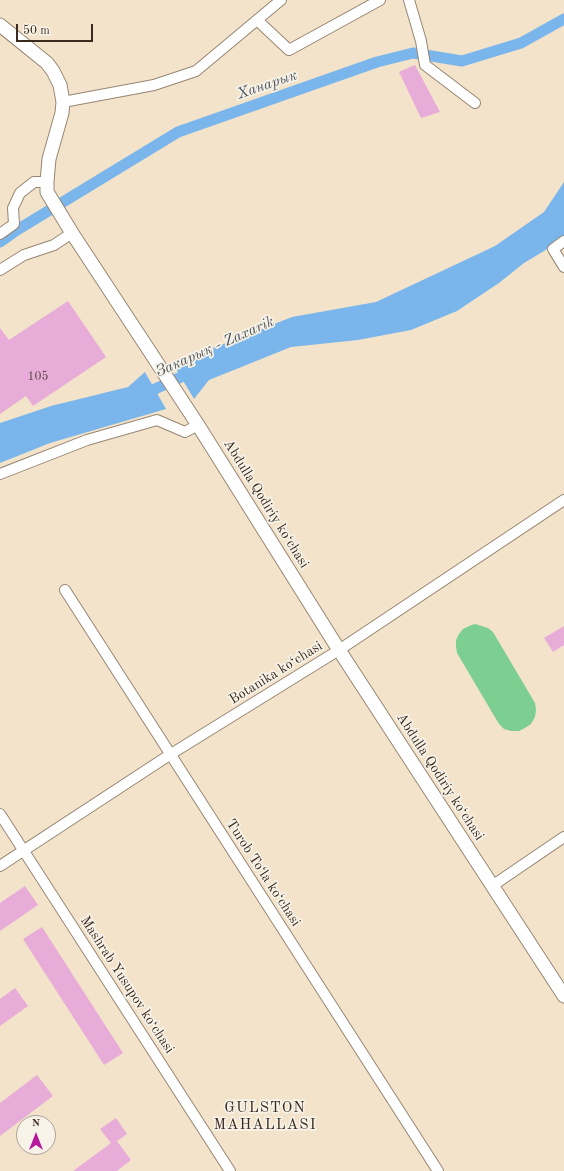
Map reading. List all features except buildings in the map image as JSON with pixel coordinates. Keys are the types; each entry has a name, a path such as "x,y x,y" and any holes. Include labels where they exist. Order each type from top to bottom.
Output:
{"main road":[{"path":"0,25 50,67 58,80 63,102 60,125 49,159 47,187"},
{"name":"Abdulla Qodiriy ko‘chasi","path":"47,187 72,233 198,425 339,650 564,996"}],"street":[{"path":"63,102 154,85 196,70 281,0"},
{"path":"257,20 289,50 380,0"},
{"path":"408,0 421,41 424,65 475,103"},
{"path":"0,234 14,224 13,208 20,193 34,182 47,187"},
{"path":"0,270 24,255 54,245 72,233"},
{"path":"564,241 553,249 564,267"},
{"path":"0,474 87,440 157,420 185,432 198,425"},
{"name":"Botanika ko‘chasi","path":"0,866 171,754 339,650 564,500"},
{"name":"Turob To‘la ko‘chasi","path":"65,590 438,1171"},
{"name":"Mashrab Yusupov ko‘chasi","path":"0,814 230,1171"},
{"path":"492,886 564,837"}],"green space":[{"path":"475,624 488,628 493,632 535,703 535,717 531,724 519,731 504,729 499,724 457,653 456,640 459,634 463,629"}],"water":[{"path":"564,182 564,237 554,245 524,263 499,283 457,311 411,330 358,340 291,347 209,380 194,399 173,364 292,317 376,302 495,246 544,212"},
{"path":"145,372 166,409 50,443 0,463 0,423 51,406 128,387"}],"pier":[{"path":"171,362 195,401 192,400 171,365"},
{"path":"144,370 146,371 168,410"}],"waterway":[{"name":"Ханарык","path":"0,242 17,230 178,132 377,62 413,53 462,61 521,43 564,19"},
{"name":"Закарық - Zaxarik","path":"142,395 194,371"}],"district":[{"name":"GULSTON MAHALLASI","path":"265,1116"}]}
